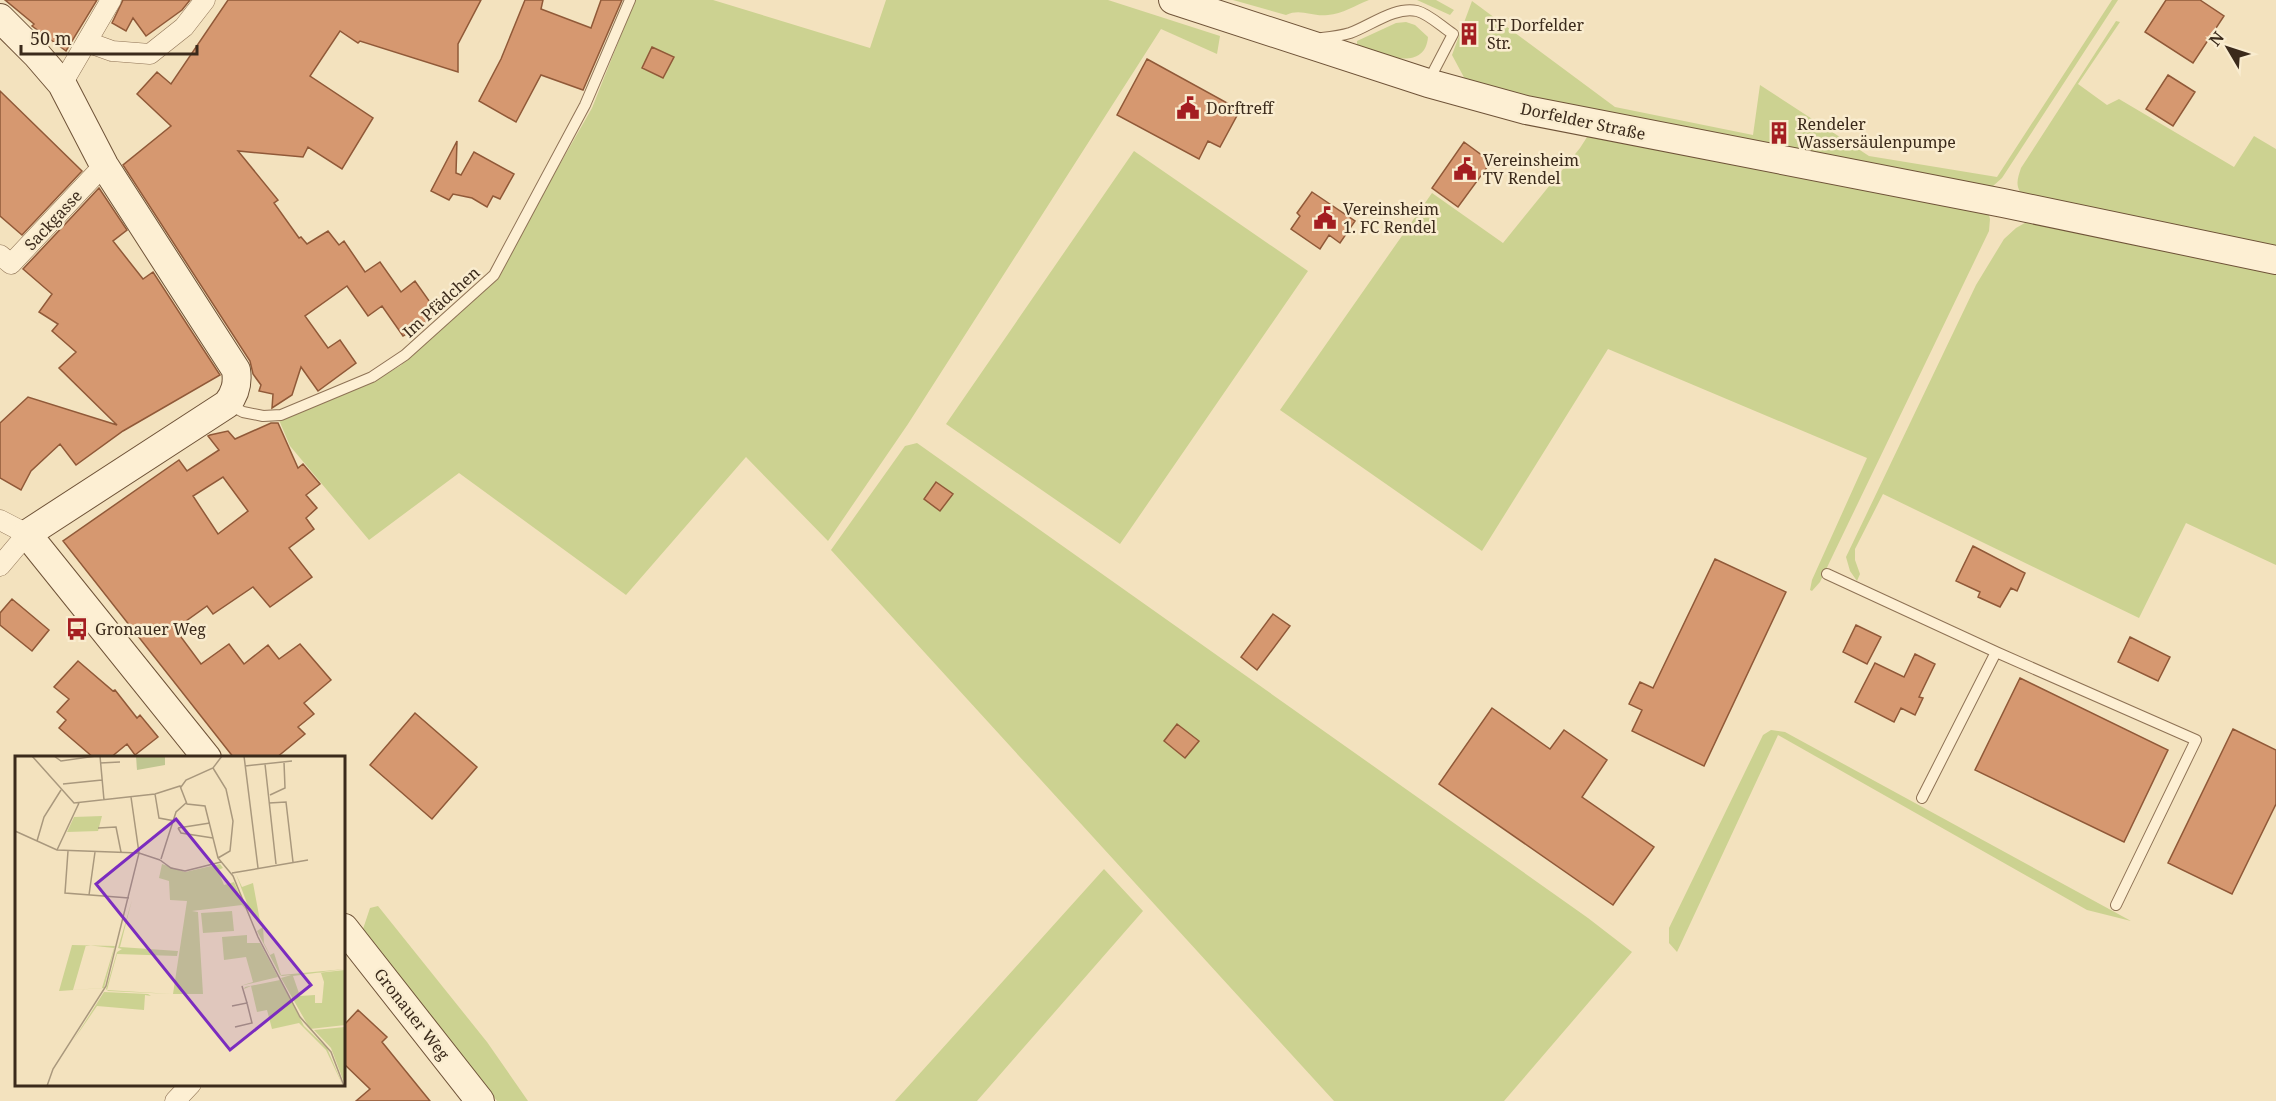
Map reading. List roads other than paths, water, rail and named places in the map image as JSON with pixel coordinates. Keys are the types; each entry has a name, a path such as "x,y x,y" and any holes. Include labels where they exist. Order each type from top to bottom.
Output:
{"street":[{"path":"62,84 111,0"},
{"path":"87,42 112,51 150,54 184,27 205,0"},
{"name":"Dorfelder Straße","path":"1173,0 1299,39 1428,83 1537,112 2004,203 2276,260"},
{"path":"0,566 27,534 228,404 234,395 237,379 236,370 104,165 62,84 37,55 2,25"},
{"name":"Sackgasse","path":"0,255 11,264 104,165"},
{"path":"0,520 27,534 205,756"},
{"name":"Gronauer Weg","path":"345,929 480,1101"},
{"path":"175,1101 188,1086"}],"lane":[{"name":"Im Pfädchen","path":"228,404 243,412 263,417 281,415 372,377 405,355 494,275 585,105 630,0"},
{"path":"1299,39 1335,37 1395,13 1407,10 1418,11 1453,34 1428,83"},
{"path":"1827,574 2196,740 2116,905"},
{"path":"1922,798 1996,652"}],"place":[{"name":"TF Dorfelder Str.","path":"1469,34"},
{"name":"Dorftreff","path":"1188,108"},
{"name":"Rendeler Wassersäulenpumpe","path":"1779,133"},
{"name":"Vereinsheim TV Rendel","path":"1465,169"},
{"name":"Vereinsheim 1. FC Rendel","path":"1325,218"},
{"name":"Gronauer Weg","path":"77,629"}]}
